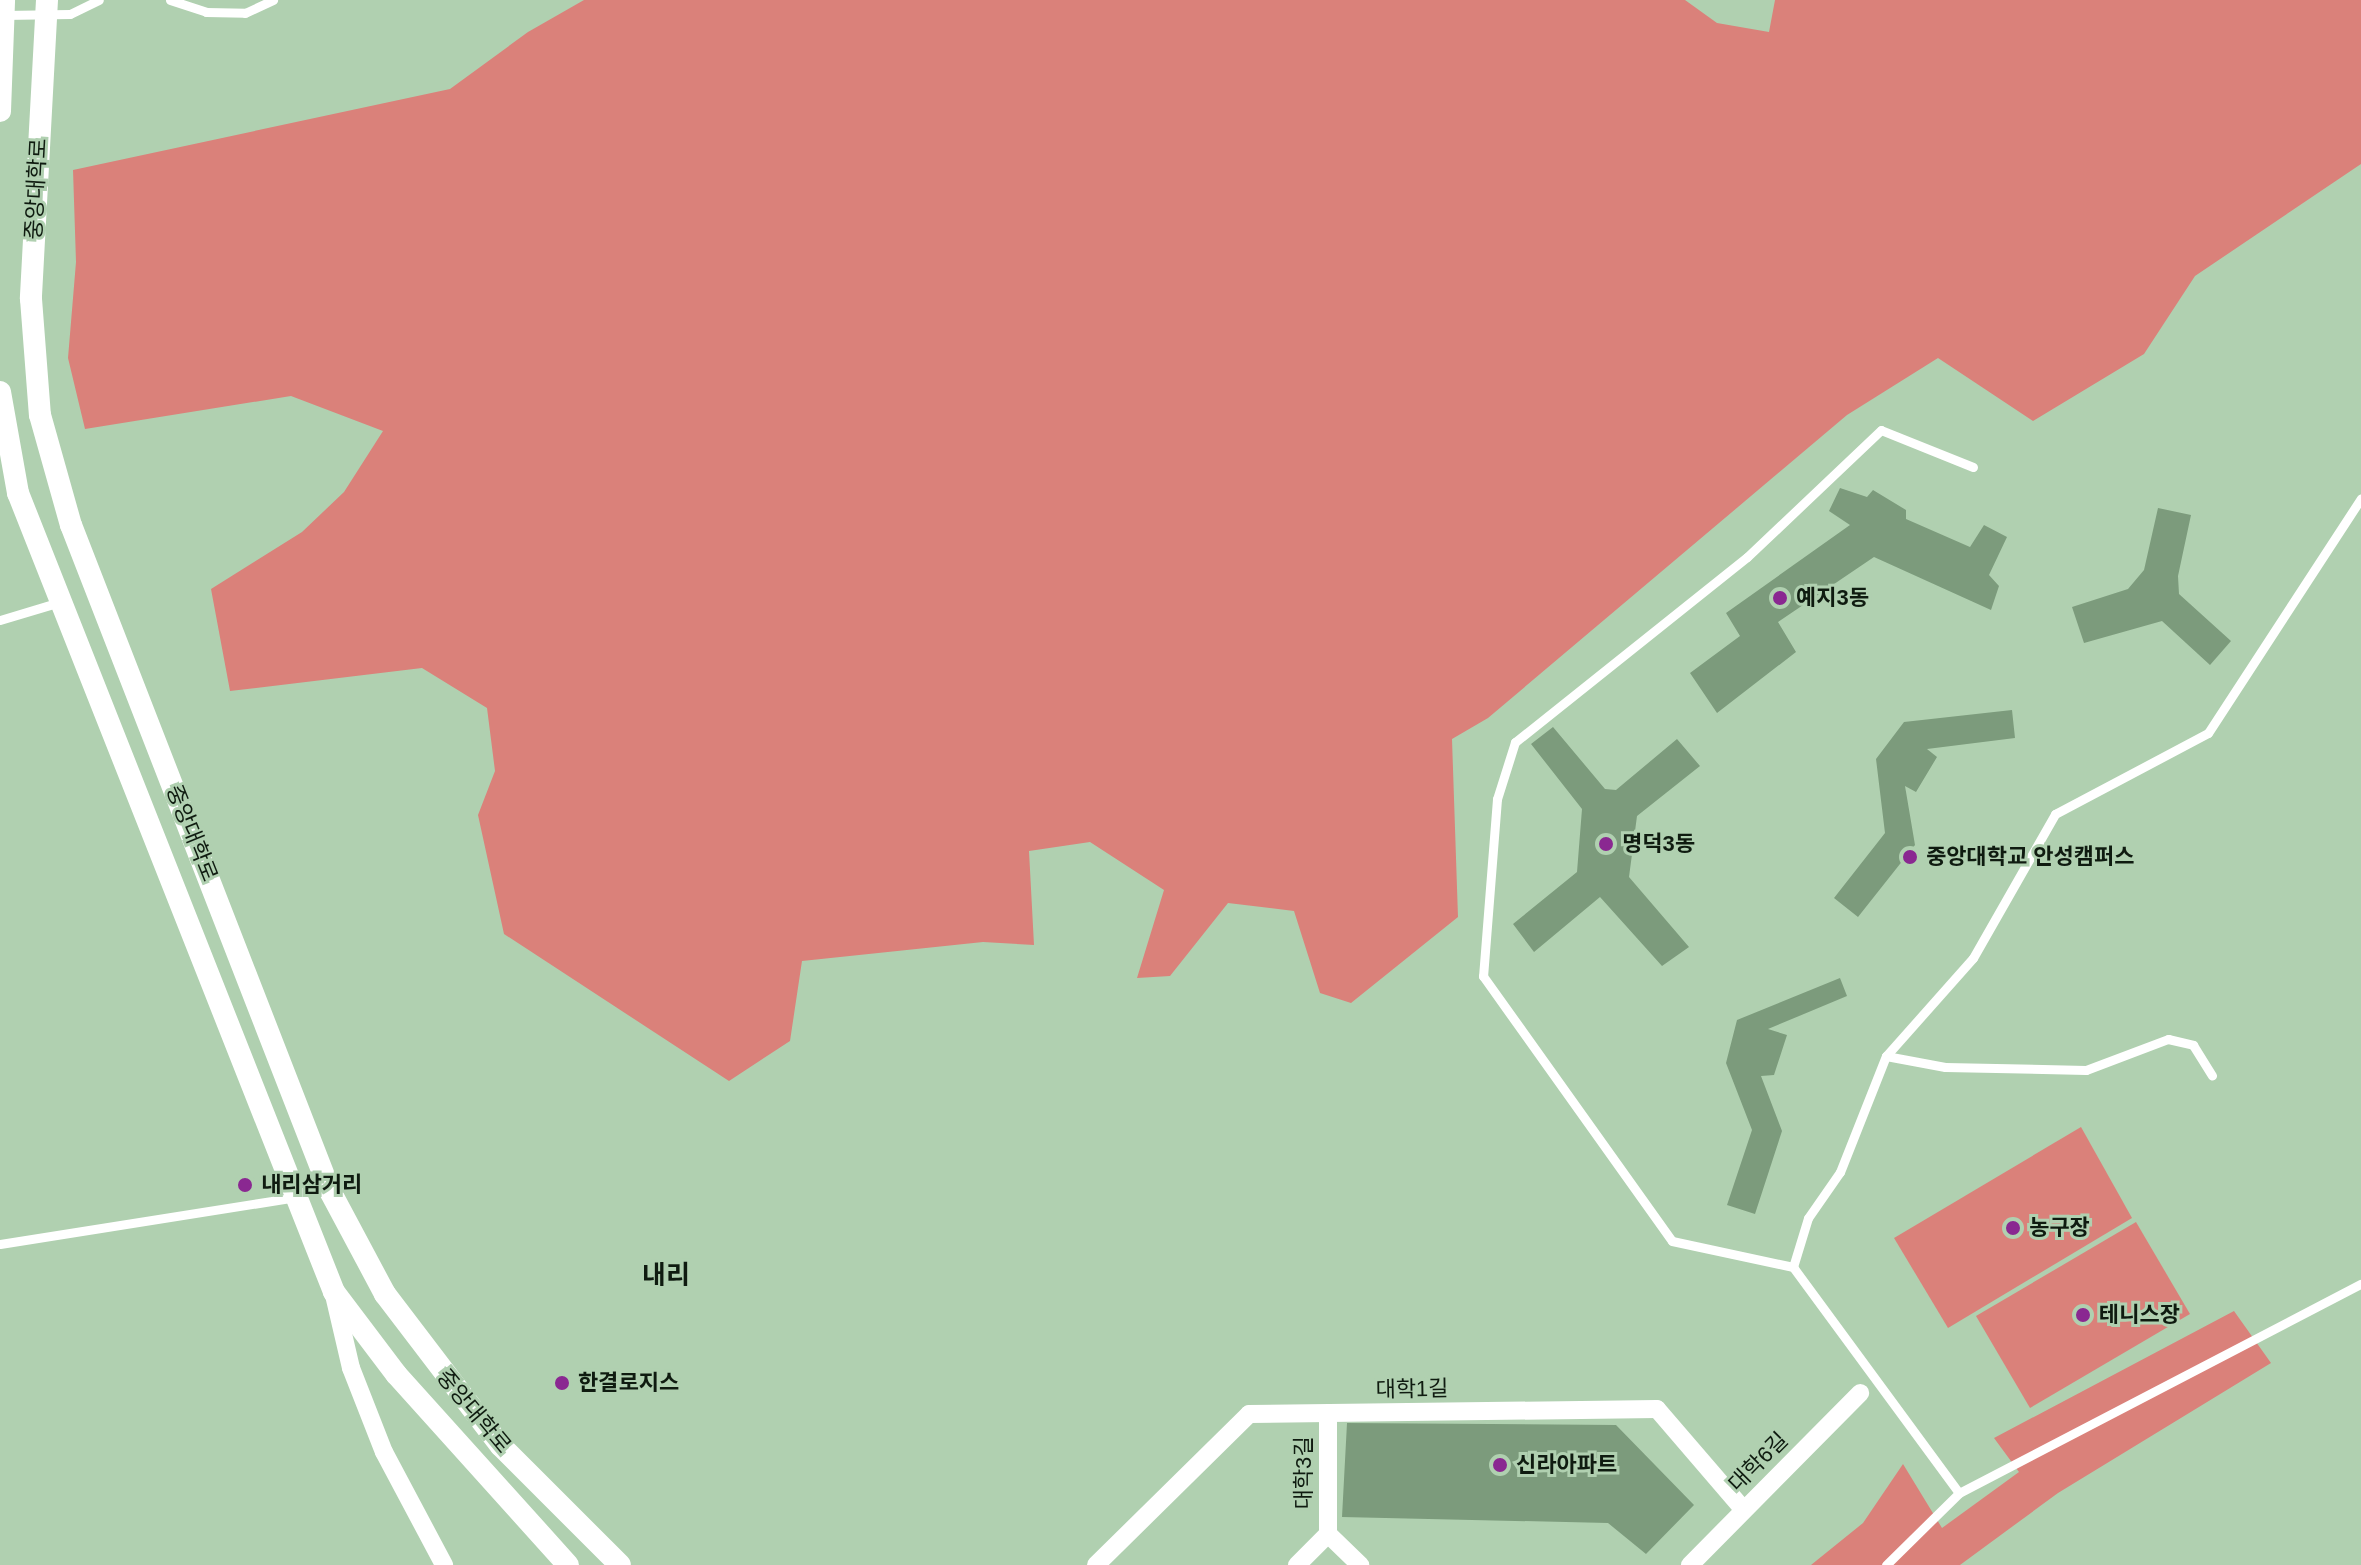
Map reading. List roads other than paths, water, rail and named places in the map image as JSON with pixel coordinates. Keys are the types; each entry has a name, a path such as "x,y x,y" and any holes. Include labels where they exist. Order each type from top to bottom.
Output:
{"street":[{"path":"0,111 4,8"},
{"name":"중앙대학로","path":"46,8 31,299 40,415 71,525 330,1191 385,1294 501,1446 620,1565"},
{"name":"중앙대학로","path":"0,392 18,493 334,1292 396,1374 568,1565"},
{"path":"334,1292 351,1368 384,1452 444,1565"},
{"name":"대학6길","path":"1690,1565 1860,1393"},
{"name":"대학1길","path":"1096,1565 1249,1414 1657,1409 1744,1510"},
{"name":"대학3길","path":"1328,1415 1328,1534 1360,1565"},
{"path":"1297,1565 1328,1534"}],"lane":[{"path":"4,8 46,8 70,14 99,0"},
{"path":"170,0 206,12 245,13 273,0"},
{"path":"1959,1493 1793,1267 1672,1241 1483,976 1497,799 1515,742 1747,557 1881,430 1973,467"},
{"path":"1793,1267 1808,1218 1840,1172 1886,1056 1973,958 2055,814 2208,733 2361,498"},
{"path":"0,620 60,602"},
{"path":"1886,1056 1945,1067 2086,1070 2168,1039 2193,1045 2212,1076"},
{"path":"0,1244 296,1197"},
{"path":"1886,1565 1959,1493 2361,1284"}],"place":[{"name":"예지3동","path":"1780,598"},
{"name":"명덕3동","path":"1606,844"},
{"name":"중앙대학교 안성캠퍼스","path":"1910,857"},
{"name":"내리삼거리","path":"245,1185"},
{"name":"농구장","path":"2013,1228"},
{"name":"테니스장","path":"2083,1315"},
{"name":"한결로지스","path":"562,1383"},
{"name":"신라아파트","path":"1500,1465"}],"district":[{"name":"내리","path":"666,1276"}]}
